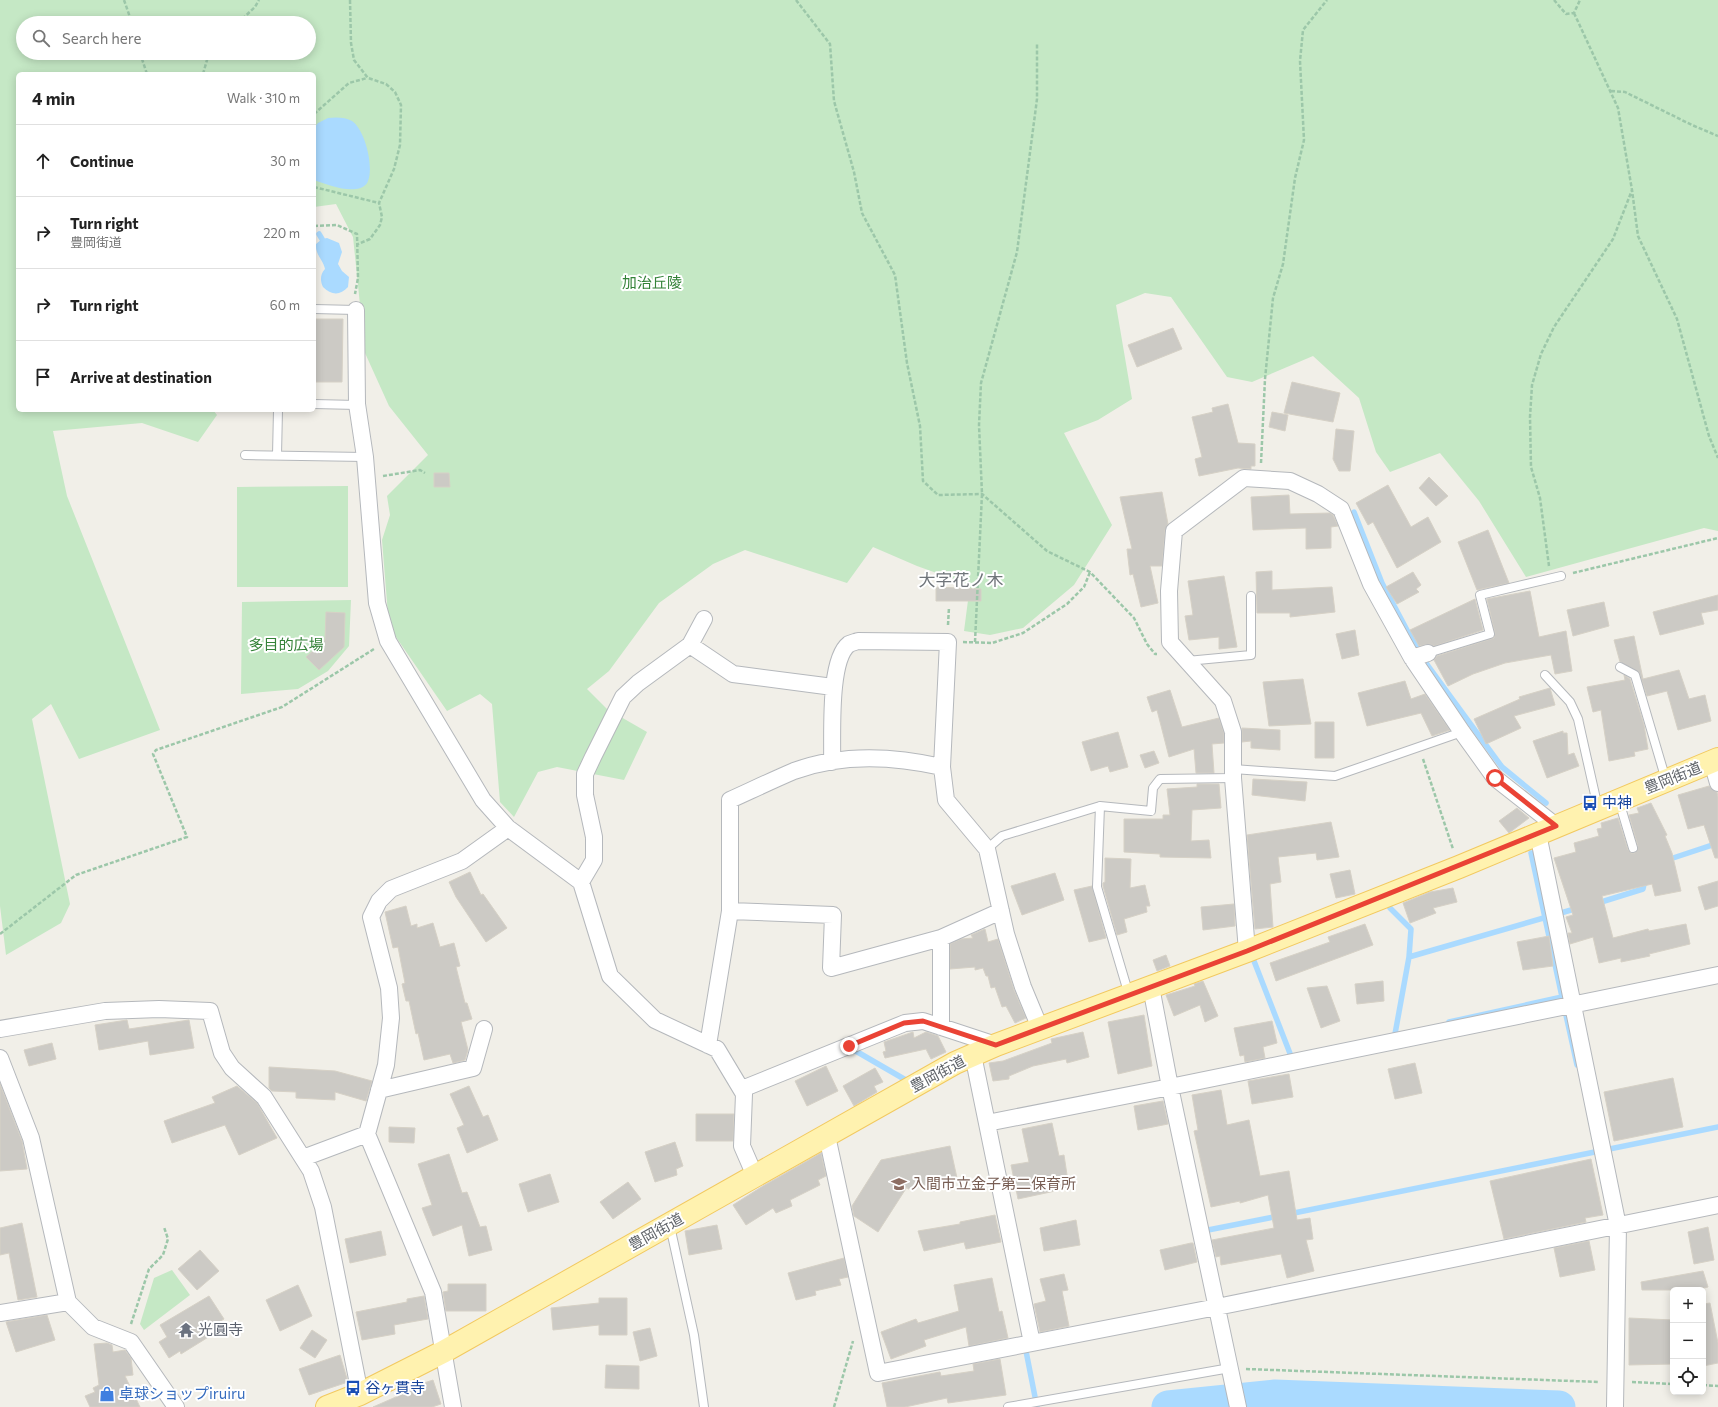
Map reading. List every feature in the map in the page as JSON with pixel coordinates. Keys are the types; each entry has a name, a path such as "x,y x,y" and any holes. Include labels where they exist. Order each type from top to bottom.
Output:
{"main road":[{"name":"豊岡街道","path":"327,1407 360,1394 444,1352 955,1063 996,1045 1247,951 1459,867 1715,761"}],"street":[{"path":"354,310 357,405 365,457 377,603 388,641 483,800 508,828 581,882 610,976 655,1020 717,1050 744,1094 742,1146 755,1176"},
{"path":"1247,951 1233,774 1233,732 1223,701 1170,642 1169,591 1174,531 1244,478 1290,481 1318,494 1341,509 1371,584 1419,656 1462,732 1495,778 1547,830 1572,1005 1618,1226 1614,1407"},
{"path":"581,882 594,860 594,837 585,795 586,774 593,757 623,697 638,683 690,644 704,619"},
{"path":"832,762 833,688 842,652 849,645 858,641 948,642 942,767 946,800 987,849 1006,934 1023,987 1040,1028"},
{"path":"690,644 733,674 833,688"},
{"path":"708,1045 730,911 730,800 796,771 832,762 870,757 908,759 942,767"},
{"path":"1715,761 1718,783"},
{"path":"453,1407 433,1292 367,1134 386,1065 391,1018 389,988 371,917 379,901 391,889 462,861 508,828"},
{"path":"730,911 833,915 831,968 941,938 1001,911"},
{"path":"941,938 942,1027"},
{"path":"987,1123 1718,975"},
{"path":"1151,987 1170,1087 1238,1407"},
{"path":"0,1029 104,1011 159,1009 210,1011 222,1053 232,1068 264,1097 311,1171 323,1207 360,1394"},
{"path":"742,1089 904,1023 923,1021 996,1045"},
{"path":"379,1090 473,1068 484,1029"},
{"path":"973,1055 1032,1343"},
{"path":"0,1058 30,1138 68,1302 94,1327 131,1342 176,1407"},
{"path":"303,1158 367,1134"},
{"path":"827,1136 878,1373 1217,1307 1718,1206"},
{"path":"0,1313 68,1302"}],"lane":[{"path":"316,309 354,310"},
{"path":"316,404 357,405"},
{"path":"277,455 278,412"},
{"path":"245,455 365,457"},
{"path":"1419,656 1490,634 1480,595 1561,576"},
{"path":"1187,661 1252,655 1251,596"},
{"path":"1620,667 1635,675 1666,780"},
{"path":"1546,675 1570,702 1578,719 1598,809"},
{"path":"987,849 1002,836 1100,806 1151,811 1152,788 1160,779 1233,774 1335,776 1462,732"},
{"path":"1619,800 1633,848"},
{"path":"1100,806 1097,887 1130,994"},
{"path":"670,1225 694,1335 704,1407"},
{"path":"1008,1407 1230,1371"}],"path":[{"path":"124,0 130,16"},
{"path":"245,16 255,7 259,0"},
{"path":"350,0 351,43 354,60 368,78"},
{"path":"796,0 830,44 834,101 854,172 862,213 895,275 907,364 920,426 923,481 938,495 982,494 1047,551 1090,572 1134,618 1147,644 1155,654 1160,654 1174,647"},
{"path":"1261,479 1265,379 1273,298 1283,264 1295,178 1304,140 1300,61 1303,30 1327,0"},
{"path":"1554,0 1566,14 1574,13"},
{"path":"1580,0 1574,13 1618,108 1638,236 1677,319 1709,436 1718,458"},
{"path":"975,642 982,494 979,425 982,383 1017,252 1036,99 1037,43"},
{"path":"142,60 146,72"},
{"path":"204,72 207,60"},
{"path":"316,112 349,83 360,78 368,78 386,84 395,92 401,105 400,145 394,169 379,203 382,218 380,225 370,239 358,244"},
{"path":"1610,90 1625,92 1718,136"},
{"path":"316,187 379,203"},
{"path":"1632,190 1613,240 1554,327 1541,354 1532,385 1530,417 1531,467 1540,498 1550,578 1718,538"},
{"path":"316,226 337,225 357,234 358,278 354,310"},
{"path":"367,479 420,470 426,473"},
{"path":"948,642 992,643 1023,634 1067,604 1084,587 1090,572"},
{"path":"948,625 949,607"},
{"path":"0,934 76,875 187,837 153,754 156,750 282,707 388,641"},
{"path":"1419,747 1459,867"},
{"path":"126,1340 149,1270 163,1255 168,1239 164,1228"},
{"path":"834,1407 853,1339 866,1316"},
{"path":"1230,1371 1670,1384"},
{"path":"1706,1386 1718,1386"}],"green space":[{"name":"加治丘陵","path":"0,0 1718,0 1718,531 1704,528 1526,577 1479,501 1440,453 1390,472 1376,452 1359,398 1313,356 1252,382 1227,377 1171,297 1145,293 1116,305 1132,399 1098,420 1064,433 1112,525 1074,585 1023,628 990,635 964,631 970,585 917,566 873,547 847,583 745,550 713,564 659,603 609,671 587,689 607,709 647,732 624,780 557,767 538,772 514,817 500,802 492,704 480,694 447,711 389,627 382,540 390,515 387,496 428,455 389,406 365,353 353,237 336,204 316,207 316,72 16,72 16,412 215,412 217,415 198,442 142,423 53,431 67,496 160,730 79,759 51,704 32,719 70,904 61,923 6,955 0,906"},
{"path":"348,486 348,587 237,587 237,487"},
{"name":"多目的広場","path":"351,600 349,646 328,671 298,689 241,694 242,602"},
{"path":"172,1270 190,1295 144,1330 140,1324 154,1278"}],"water":[{"path":"334,117 350,120 357,126 361,132 367,149 370,167 368,181 362,188 346,189 316,181 316,126 318,123"},
{"path":"327,238 339,243 342,252 338,264 342,271 349,277 348,287 339,293 329,292 323,287 321,282 321,275 325,269 318,254 316,244 322,239"}],"building":[{"path":"316,319 343,319 342,382 316,382"},
{"path":"1173,328 1182,349 1137,367 1128,345"},
{"path":"1292,382 1340,393 1333,422 1284,413"},
{"path":"1228,404 1238,443 1255,444 1255,466 1251,466 1251,469 1238,468 1199,476 1195,459 1202,457 1192,417 1213,412 1212,408"},
{"path":"1272,412 1288,415 1285,431 1269,427"},
{"path":"1336,429 1354,431 1350,471 1339,471 1333,459"},
{"path":"434,473 449,473 450,487 434,487"},
{"path":"1429,477 1448,496 1436,506 1419,488"},
{"path":"1388,485 1411,527 1428,517 1441,542 1397,568 1373,522 1368,525 1356,503"},
{"path":"1162,492 1168,524 1165,530 1162,566 1150,566 1158,603 1141,607 1133,574 1130,575 1127,549 1132,549 1120,497"},
{"path":"1289,495 1290,514 1330,513 1333,515 1338,526 1331,527 1331,548 1306,549 1306,528 1253,530 1251,497"},
{"path":"1488,530 1509,583 1477,590 1458,542"},
{"path":"1272,571 1272,590 1332,587 1335,612 1290,617 1290,613 1257,613 1256,572"},
{"path":"1413,572 1421,585 1416,589 1419,592 1397,604 1386,587"},
{"path":"1224,576 1237,647 1219,649 1219,637 1189,640 1185,616 1193,615 1188,581"},
{"path":"936,587 981,589 981,601 936,601"},
{"path":"1530,591 1539,637 1566,631 1572,671 1555,674 1551,655 1505,663 1473,674 1448,686 1434,660 1437,656 1494,638 1495,633 1487,599"},
{"path":"1718,595 1718,610 1701,613 1704,624 1660,635 1653,612"},
{"path":"1475,599 1483,630 1434,646 1430,644 1419,646 1410,630"},
{"path":"1604,602 1609,626 1573,636 1567,610"},
{"path":"326,612 345,613 344,647 319,670 306,657 325,640"},
{"path":"1355,630 1359,655 1342,659 1336,634"},
{"path":"1634,636 1643,679 1679,670 1689,699 1705,695 1711,721 1678,730 1667,691 1647,696 1639,672 1620,662 1614,640"},
{"path":"1624,675 1630,679 1644,725 1648,749 1634,752 1635,756 1609,761 1601,710 1593,712 1587,687 1625,680"},
{"path":"1303,679 1311,724 1269,726 1263,682"},
{"path":"1405,681 1411,699 1425,694 1450,730 1432,736 1421,713 1367,726 1358,693"},
{"path":"1550,688 1555,705 1514,716 1521,728 1486,744 1474,719 1520,699 1519,697"},
{"path":"1170,690 1182,727 1219,718 1224,733 1224,743 1212,744 1214,773 1196,773 1194,749 1169,757 1157,710 1152,712 1147,697"},
{"path":"1315,722 1334,722 1334,758 1315,758"},
{"path":"1242,728 1280,730 1280,750 1251,748 1251,741 1242,742"},
{"path":"1563,731 1563,733 1567,733 1568,755 1574,753 1579,766 1547,778 1533,741"},
{"path":"1118,732 1128,767 1110,772 1108,766 1091,771 1082,742"},
{"path":"1154,751 1159,763 1145,768 1140,755"},
{"path":"1253,779 1307,782 1305,801 1252,795"},
{"path":"1197,784 1219,784 1221,808 1192,810 1191,841 1209,840 1211,858 1160,857 1160,854 1124,852 1124,819 1163,819 1163,815 1170,815 1167,789 1197,787"},
{"path":"1709,786 1717,792 1718,797 1718,858 1715,858 1704,825 1688,829 1678,795"},
{"path":"1651,803 1667,835 1665,836 1672,853 1681,891 1655,896 1652,884 1602,896 1613,938 1648,929 1649,931 1686,924 1690,944 1649,954 1650,956 1621,962 1621,958 1599,963 1593,937 1570,944 1568,933 1572,933 1566,917 1573,915 1554,858 1576,852 1574,843 1599,836 1597,829 1602,828 1601,823 1618,818 1628,850 1631,853 1635,853 1638,846 1629,815 1639,813 1637,808"},
{"path":"1517,808 1529,818 1509,833 1499,821"},
{"path":"1331,822 1339,857 1317,860 1316,853 1278,857 1281,882 1270,884 1273,927 1255,929 1247,835"},
{"path":"1105,858 1131,859 1130,888 1145,885 1150,906 1146,906 1147,912 1124,919 1127,932 1117,935 1103,886 1103,883 1105,882"},
{"path":"1350,870 1355,894 1336,898 1330,874"},
{"path":"470,872 481,895 483,894 507,928 486,942 456,897 449,882"},
{"path":"1055,873 1064,900 1022,915 1011,886"},
{"path":"1718,881 1718,906 1705,910 1698,887"},
{"path":"1092,886 1106,938 1089,942 1074,890"},
{"path":"1453,888 1457,902 1433,908 1436,913 1410,923 1403,903 1430,892"},
{"path":"1234,904 1235,926 1203,930 1201,907"},
{"path":"406,906 411,926 417,924 417,928 433,923 440,947 454,943 460,966 456,967 465,1003 467,1003 472,1019 461,1022 468,1050 465,1060 453,1063 450,1054 424,1060 418,1033 416,1034 409,1001 406,1001 402,984 405,983 398,947 393,948 385,912"},
{"path":"1365,924 1373,945 1276,981 1270,963 1330,942 1328,937"},
{"path":"985,929 988,942 998,939 1014,990 1026,1018 1015,1023 1006,1006 1002,1007 995,987 991,988 988,976 986,976 983,968 975,970 975,967 950,969 950,944 961,939 973,938 971,935"},
{"path":"1549,936 1553,966 1523,970 1517,942"},
{"path":"1166,955 1170,966 1157,971 1153,960"},
{"path":"1203,981 1218,1016 1205,1022 1200,1005 1174,1016 1166,995 1195,986 1194,984"},
{"path":"1383,981 1384,1001 1357,1004 1355,984"},
{"path":"1327,986 1340,1021 1321,1028 1307,988"},
{"path":"1144,1015 1152,1066 1118,1074 1108,1022"},
{"path":"127,1020 129,1029 189,1020 194,1048 150,1055 148,1041 99,1050 95,1025"},
{"path":"1272,1021 1277,1043 1263,1047 1265,1058 1245,1062 1244,1055 1240,1056 1234,1028"},
{"path":"913,1032 914,1038 926,1032 938,1036 946,1052 931,1059 926,1049 885,1058 883,1052 886,1051 884,1042"},
{"path":"1083,1032 1089,1057 1067,1063 1066,1059 1033,1066 1009,1076 1009,1079 993,1081 989,1063 1003,1061 1052,1043 1051,1039"},
{"path":"52,1043 56,1059 29,1066 24,1050"},
{"path":"1415,1063 1422,1093 1395,1099 1388,1069"},
{"path":"826,1066 838,1091 807,1106 795,1081"},
{"path":"269,1067 335,1071 372,1081 366,1101 335,1092 335,1100 296,1098 296,1092 272,1091 269,1088"},
{"path":"875,1068 883,1082 874,1086 877,1092 854,1106 843,1086"},
{"path":"1289,1074 1293,1097 1252,1104 1248,1081"},
{"path":"1673,1078 1683,1127 1614,1141 1604,1092"},
{"path":"0,1084 22,1141 27,1169 0,1171"},
{"path":"237,1086 257,1103 277,1138 239,1155 225,1125 172,1143 164,1121 215,1103 212,1097"},
{"path":"469,1086 483,1117 488,1115 498,1140 467,1153 457,1128 464,1125 450,1094"},
{"path":"1221,1090 1227,1125 1249,1120 1260,1176 1289,1171 1297,1220 1310,1218 1313,1239 1306,1240 1314,1271 1287,1278 1281,1254 1221,1265 1220,1256 1216,1257 1212,1240 1274,1228 1268,1195 1240,1203 1240,1201 1211,1207 1194,1131 1198,1130 1192,1095"},
{"path":"1163,1101 1168,1124 1138,1130 1134,1106"},
{"path":"696,1114 734,1114 733,1141 696,1141"},
{"path":"1052,1123 1059,1156 1064,1155 1069,1188 1018,1199 1011,1165 1029,1162 1022,1129"},
{"path":"389,1127 415,1128 414,1143 389,1142"},
{"path":"675,1142 683,1166 676,1169 677,1175 655,1182 645,1152"},
{"name":"入間市立金子第二保育所","path":"950,1146 957,1178 908,1189 907,1187 878,1232 854,1216 852,1206 881,1160"},
{"path":"821,1153 826,1176 818,1180 820,1185 790,1200 792,1206 776,1213 773,1208 746,1225 733,1205"},
{"path":"449,1154 462,1193 467,1192 480,1227 486,1226 492,1250 469,1256 462,1225 433,1236 422,1208 432,1205 418,1164"},
{"path":"1591,1159 1603,1215 1585,1218 1586,1222 1504,1239 1490,1181"},
{"path":"550,1174 559,1202 528,1212 519,1184"},
{"path":"628,1182 641,1199 613,1219 600,1202"},
{"path":"995,1215 1001,1242 966,1249 964,1242 924,1251 918,1231 960,1224 960,1222"},
{"path":"1076,1220 1080,1245 1044,1251 1040,1228"},
{"path":"22,1223 37,1297 18,1300 9,1253 0,1255 0,1228"},
{"path":"717,1225 722,1249 689,1255 685,1231"},
{"path":"1708,1227 1714,1260 1694,1264 1688,1232"},
{"path":"381,1231 386,1255 350,1263 345,1239"},
{"path":"1589,1241 1595,1270 1560,1277 1554,1248"},
{"path":"1193,1243 1197,1262 1165,1270 1160,1250"},
{"path":"200,1250 219,1271 197,1290 178,1269"},
{"path":"844,1258 848,1277 839,1279 841,1285 815,1291 816,1295 796,1300 788,1273"},
{"path":"1703,1271 1708,1287 1670,1287 1670,1290 1642,1290 1641,1282"},
{"path":"1064,1274 1068,1290 1062,1291 1069,1326 1040,1332 1034,1304 1046,1301 1040,1279"},
{"path":"992,1278 999,1312 1002,1311 1008,1338 969,1346 966,1327 924,1340 926,1346 891,1359 881,1332 916,1319 918,1323 959,1311 954,1285"},
{"path":"448,1284 486,1284 486,1311 446,1311 443,1292 448,1291"},
{"path":"298,1285 312,1316 280,1331 266,1300"},
{"path":"209,1296 224,1319 206,1330 210,1336 181,1354 180,1351 169,1358 159,1342 167,1337 160,1325"},
{"path":"424,1296 428,1319 394,1325 395,1334 362,1340 356,1312 407,1302 407,1299"},
{"path":"599,1298 627,1298 627,1335 599,1335 599,1325 553,1330 551,1308 599,1303"},
{"path":"1710,1303 1718,1343 1718,1363 1706,1365 1706,1323 1706,1304"},
{"path":"47,1315 55,1340 16,1352 6,1322"},
{"path":"1629,1318 1670,1320 1670,1364 1629,1365"},
{"path":"650,1328 657,1356 640,1361 633,1332"},
{"path":"312,1330 327,1340 315,1358 300,1348"},
{"path":"107,1343 112,1345 113,1352 125,1350 131,1358 133,1375 125,1376 140,1407 90,1407 85,1396 95,1392 93,1388 99,1385 94,1344"},
{"path":"340,1355 348,1382 309,1395 299,1369"},
{"path":"1000,1359 1006,1395 948,1403 947,1398 905,1407 887,1407 882,1383 940,1372 941,1376 974,1371 973,1364"},
{"path":"606,1365 639,1366 639,1389 605,1388"},
{"path":"433,1380 441,1404 432,1407 373,1407 405,1393 403,1390"}],"waterway":[{"path":"319,234 322,239"},
{"path":"1354,512 1382,583 1428,666 1502,767 1546,803"},
{"path":"1667,860 1718,843"},
{"path":"1531,853 1562,997"},
{"path":"1598,903 1643,889 1645,880"},
{"path":"1390,908 1411,929 1409,957 1395,1034"},
{"path":"1409,957 1578,908"},
{"path":"1254,961 1291,1056"},
{"path":"1449,1022 1562,997 1577,1065"},
{"path":"854,1050 911,1083"},
{"path":"1289,1214 1718,1127"},
{"path":"1203,1231 1279,1216"},
{"path":"1025,1346 1037,1407"},
{"path":"1168,1407 1275,1396 1559,1407"}],"place":[{"name":"中神","path":"1590,803"},
{"name":"入間市立金子第二保育所","path":"899,1184"},
{"name":"光圓寺","path":"186,1330"},
{"name":"谷ヶ貫寺","path":"353,1388"},
{"name":"卓球ショップiruiru","path":"107,1394"}],"district":[{"name":"大字花ノ木","path":"961,580"}],"route":[{"path":"849,1046 904,1023 923,1021 996,1045 1247,951 1459,867 1556,826 1495,778"}]}
